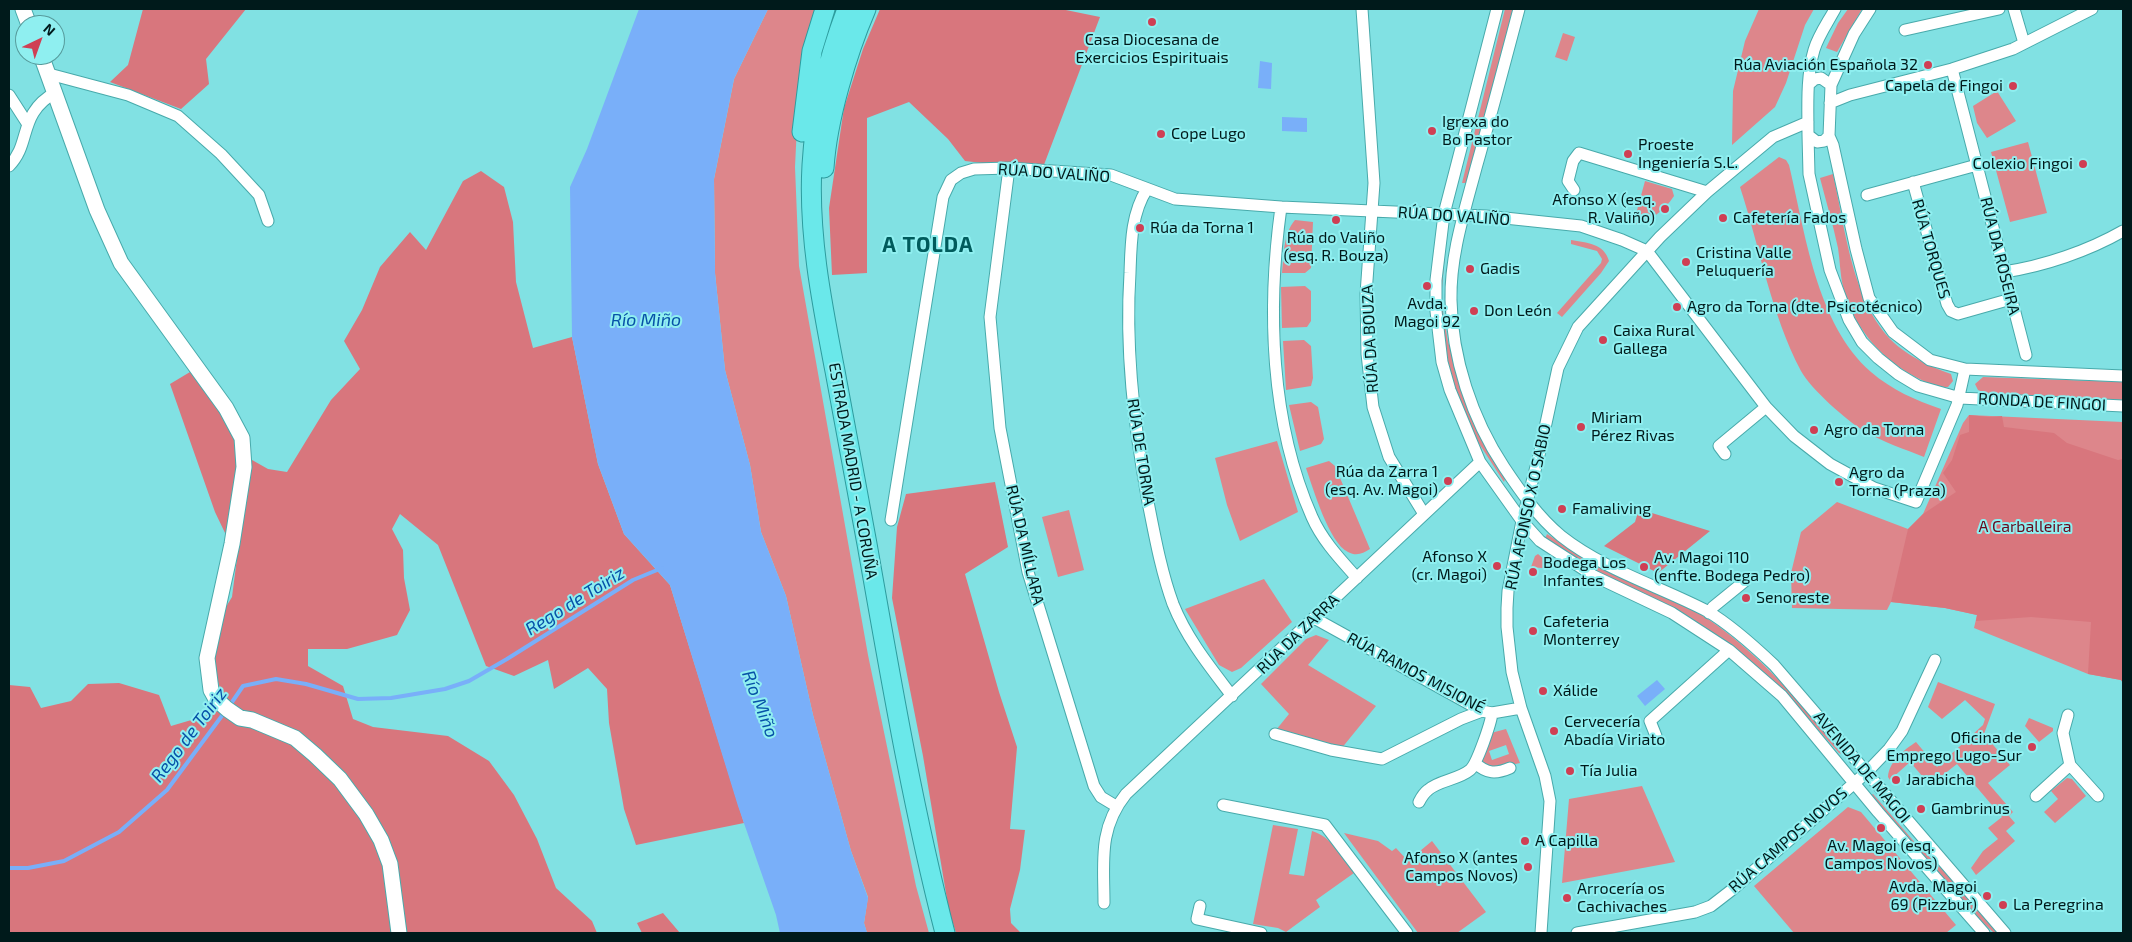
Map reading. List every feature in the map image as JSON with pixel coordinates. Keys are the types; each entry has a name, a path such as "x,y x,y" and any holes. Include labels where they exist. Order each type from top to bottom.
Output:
{"highway":[{"path":"825,9 812,52 806,87 802,133 802,209 806,259 823,353 857,492"},
{"name":"ESTRADA MADRID - A CORUÑA","path":"847,9 837,35 818,106 812,166 812,229 828,336 920,832 945,933"},
{"path":"828,336 826,257 822,209 825,154 839,89 866,9"}],"street":[{"name":"RÚA DA BOUZA","path":"1362,9 1374,183 1366,294 1367,354 1373,407 1389,457 1424,514"},
{"name":"AVENIDA DE MAGOI","path":"1497,9 1444,214 1436,280 1436,312 1442,362 1450,390 1480,462 1522,521 1540,541 1594,576 1672,613 1729,650 1782,696 1984,933"},
{"name":"AVENIDA DE MAGOI","path":"1519,9 1464,215 1453,272 1451,300 1454,335 1460,362 1474,410 1492,448 1528,501 1545,522 1562,537 1590,555 1709,613 1755,647 1774,665 2005,933"},
{"name":"RONDA DE FINGOI","path":"1835,9 1814,48 1809,84 1809,174 1830,270 1848,320 1862,342 1898,374 1918,386 1960,398 2123,406"},
{"name":"RONDA DE FINGOI","path":"1870,9 1854,34 1831,85 1829,136 1833,145 1856,248 1870,298 1893,332 1930,360 1965,369 2123,376"},
{"path":"1905,30 1999,9"},
{"path":"2014,9 2024,43"},
{"path":"1830,103 1850,95 1952,69 2013,49 2092,9"},
{"path":"45,65 98,210 121,263 226,408 242,438 244,467 232,544 207,658 210,685 214,695 227,710 240,718 252,720 295,738 340,779 366,814 381,840 390,864 399,933"},
{"name":"RÚA DA ROSEIRA","path":"1952,69 2026,355"},
{"path":"49,74 85,82 128,95 178,116 221,154 259,195 268,221"},
{"path":"1809,84 1815,79 1821,78 1831,85"},
{"path":"9,166 14,161 27,123 37,105 56,92"},
{"path":"9,95 27,123"},
{"name":"RÚA AFONSO X O SABIO","path":"1541,933 1550,801 1545,776 1521,708 1512,672 1507,627 1508,591 1522,521 1558,368 1578,327 1647,252 1707,192 1773,137 1808,122"},
{"path":"1808,135 1817,142 1824,141 1829,136"},
{"path":"1574,190 1568,181 1572,161 1579,153 1707,192"},
{"path":"1867,195 1977,165"},
{"name":"RÚA DO VALIÑO","path":"891,520 943,197 951,180 961,173 974,169 1009,168 1111,175 1175,199 1281,207 1464,215 1581,226 1622,240 1647,252"},
{"name":"RÚA DA MÍLLARA","path":"1009,168 990,317 1000,428 1028,572 1094,786 1102,796 1116,806"},
{"name":"RÚA TORQUES","path":"1913,182 1944,294 1951,311 1958,314 2011,299"},
{"name":"RÚA DE TORNA","path":"1147,189 1140,200 1132,229 1128,302 1131,386 1136,435 1159,561 1174,606 1195,648 1232,696"},
{"path":"1281,207 1275,254 1273,311 1277,388 1292,458 1312,518 1330,547 1357,578"},
{"path":"2004,272 2070,255 2098,245 2123,231"},
{"path":"1647,252 1766,407 1794,436 1830,464 1874,488 1916,502 1960,398"},
{"name":"RONDA DE FINGOI","path":"1960,398 1965,369"},
{"path":"1725,454 1719,446 1766,407"},
{"name":"RÚA DA ZARRA","path":"1116,806 1126,794 1480,462"},
{"path":"1709,613 1713,607 1745,581"},
{"name":"RÚA RAMOS MISIONÉ","path":"1314,618 1405,670 1487,712 1521,708"},
{"path":"1656,736 1650,721 1729,650"},
{"name":"RÚA CAMPOS NOVOS","path":"1577,933 1694,912 1711,906 1752,873 1867,772 1902,731 1936,660"},
{"path":"1275,734 1331,750 1382,759 1461,719 1487,712 1491,723 1471,769 1429,789 1418,802"},
{"path":"2068,715 2063,733 2070,765 2098,796"},
{"path":"1475,763 1496,774 1510,768"},
{"path":"2036,796 2070,765"},
{"path":"1223,805 1325,825 1407,933"},
{"path":"1104,903 1104,852 1107,825 1116,806"},
{"path":"1200,906 1197,919 1261,933"}],"green space":[{"path":"143,9 246,9 206,59 209,84 181,109 110,82 128,65"},
{"path":"768,9 818,9 800,63 795,167 799,266 868,655 916,886 929,933 867,933 864,923 868,897 851,851 813,715 786,596 761,532 750,465 725,370 715,273 714,179 734,79"},
{"path":"880,9 1061,9 1100,17 1042,170 965,161 948,139 909,102 867,118 867,273 832,275 829,208 844,108 863,49"},
{"path":"1505,9 1514,9 1467,183 1462,183"},
{"path":"1759,9 1814,9 1805,25 1786,83 1775,107 1732,145 1733,91 1745,41"},
{"path":"1848,9 1862,9 1837,52 1826,48 1838,23"},
{"path":"1563,33 1575,37 1567,61 1555,57"},
{"path":"1997,91 2016,121 1987,138 1977,123 1973,106"},
{"path":"2028,142 2047,213 2010,222 1991,152"},
{"path":"1779,157 1786,160 1789,165 1815,275 1837,329 1852,352 1871,372 1904,394 1941,409 1924,457 1864,431 1820,395 1801,371 1774,304 1740,187"},
{"path":"481,171 504,187 513,222 516,282 533,348 572,337 598,464 624,534 670,585 744,823 636,845 624,809 609,723 607,689 588,668 554,689 548,660 514,676 486,666 438,545 400,514 392,529 403,550 404,578 410,610 397,635 347,649 308,649 308,666 343,686 353,719 373,727 448,736 489,761 514,795 537,839 556,888 592,921 597,933 9,933 9,685 30,687 41,708 71,701 88,684 119,683 159,695 171,726 205,716 225,703 218,682 212,647 218,620 232,597 237,558 215,512 170,384 190,372 216,402 245,456 268,469 287,472 331,400 360,369 344,341 362,310 380,267 410,232 426,250 463,181"},
{"path":"1833,174 1854,270 1862,294 1873,315 1886,334 1903,350 1926,364 1951,374 1953,381 1948,387 1925,382 1900,368 1868,338 1853,314 1843,287 1838,248 1820,178"},
{"path":"1645,181 1672,189 1674,196 1656,215 1633,225"},
{"path":"1295,220 1313,222 1311,268 1305,273 1282,273 1286,238"},
{"path":"1447,231 1441,300 1448,342 1481,439 1505,479 1504,482 1478,442 1451,382 1438,299"},
{"path":"1571,240 1599,247 1607,255 1609,261 1601,273 1562,317 1557,313 1601,263 1602,259 1597,251 1571,244"},
{"path":"1305,286 1311,291 1311,321 1307,327 1282,328 1281,287"},
{"path":"1304,340 1311,346 1313,378 1311,386 1286,390 1283,341"},
{"path":"1983,377 2123,382 2123,400 1985,393 1978,390 1975,384"},
{"path":"1311,402 1318,407 1324,439 1321,444 1300,451 1289,405"},
{"name":"A Carballeira","path":"1969,415 2123,422 2123,683 2121,680 2088,674 1974,628 1977,615 1945,608 1891,602 1887,610 1792,608 1791,573 1801,532 1837,502 1908,529 1923,514 1963,423"},
{"name":"A Carballeira","path":"1969,415 2002,416 2004,427 2054,433 2067,443 2118,460 2123,459 2123,683 2121,680 2088,674 2091,622 2031,617 1976,621 1977,615 1945,608 1891,602 1908,529 1923,514 1956,492 1943,473 1952,460 1960,435 1969,432"},
{"path":"1277,441 1298,512 1240,541 1227,505 1215,458"},
{"path":"1329,461 1335,466 1370,549 1362,553 1351,553 1341,547 1328,527 1317,501 1306,468"},
{"path":"995,482 1008,547 965,574 1017,747 1010,829 1025,830 1020,870 1010,909 1011,923 1021,933 956,933 949,911 923,756 892,598 897,527 906,494"},
{"path":"1639,509 1710,531 1658,573 1604,546 1635,522"},
{"path":"1069,510 1084,570 1058,577 1042,517"},
{"path":"1547,534 1602,569 1683,604 1729,634 1788,690 1842,751 1842,754 1765,675 1599,576 1545,539"},
{"path":"1538,554 1553,567 1552,569 1531,567 1535,556"},
{"path":"1264,579 1292,622 1241,668 1232,672 1219,665 1185,609"},
{"path":"1316,635 1329,640 1308,665 1376,706 1341,749 1276,730 1289,714 1261,684 1306,639"},
{"path":"1938,682 1995,704 1984,734 2010,765 1988,783 2013,812 2009,816 2015,823 2006,831 2015,841 1976,875 1971,868 1983,851 1998,839 1988,828 2002,817 1957,764 1930,785 1910,762 1890,780 1888,777 1894,761 1902,752 1916,742 1937,767 1983,725 1985,719 1965,700 1942,719 1928,707"},
{"path":"2029,718 2053,728 2053,731 2039,742 2025,726"},
{"path":"1506,729 1520,763 1492,769 1481,762 1491,733","holes":["1506,745 1509,754 1492,760 1489,751"]},
{"path":"2067,778 2072,779 2086,796 2055,823 2044,812 2058,799 2051,791"},
{"path":"1642,786 1675,862 1562,883 1569,799"},
{"path":"1873,794 1917,845 1949,876 2000,933 1994,933 1975,915 1871,795"},
{"path":"1848,807 1861,812 1956,925 1946,933 1794,933 1754,886"},
{"path":"1273,825 1298,829 1289,874 1304,876 1312,831 1331,843 1354,873 1316,900 1320,907 1286,932 1278,928 1253,924"},
{"path":"1344,833 1378,841 1392,851 1396,848 1408,861 1432,841 1486,912 1457,933 1418,933"},
{"path":"663,913 680,933 642,933 637,923"}],"water":[{"name":"Río Miño","path":"639,9 768,9 734,79 714,179 715,273 725,370 750,465 761,532 786,596 813,715 851,851 868,898 864,923 867,933 780,933 776,915 738,806 670,585 624,534 598,464 572,337 570,187 587,149"},
{"path":"1260,61 1272,63 1271,89 1258,88"},
{"path":"1282,117 1307,118 1307,132 1282,131"},
{"path":"1657,680 1665,689 1645,706 1637,696"}],"waterway":[{"name":"Rego de Toiriz","path":"230,705 243,686 276,679 306,684 358,699 391,698 445,689 469,681 633,580 662,568"},
{"name":"Rego de Toiriz","path":"9,868 28,868 64,861 119,832 167,790 224,713"}],"place":[{"name":"Casa Diocesana de Exercicios Espirituais","path":"1152,22"},
{"name":"Rúa Aviación Española 32","path":"1928,65"},
{"name":"Capela de Fingoi","path":"2013,86"},
{"name":"Igrexa do Bo Pastor","path":"1432,131"},
{"name":"Cope Lugo","path":"1161,134"},
{"name":"Proeste Ingeniería S.L.","path":"1628,154"},
{"name":"Colexio Fingoi","path":"2083,164"},
{"name":"Afonso X (esq. R. Valiño)","path":"1665,209"},
{"name":"Cafetería Fados","path":"1723,218"},
{"name":"Rúa do Valiño (esq. R. Bouza)","path":"1336,220"},
{"name":"Rúa da Torna 1","path":"1140,228"},
{"name":"Cristina Valle Peluquería","path":"1686,262"},
{"name":"Gadis","path":"1470,269"},
{"name":"Avda. Magoi 92","path":"1427,286"},
{"name":"Agro da Torna (dte. Psicotécnico)","path":"1677,307"},
{"name":"Don León","path":"1474,311"},
{"name":"Caixa Rural Gallega","path":"1603,340"},
{"name":"Miriam Pérez Rivas","path":"1581,427"},
{"name":"Agro da Torna","path":"1814,430"},
{"name":"Rúa da Zarra 1 (esq. Av. Magoi)","path":"1448,481"},
{"name":"Agro da Torna (Praza)","path":"1839,482"},
{"name":"Famaliving","path":"1562,509"},
{"name":"Afonso X (cr. Magoi)","path":"1497,566"},
{"name":"Av. Magoi 110 (enfte. Bodega Pedro)","path":"1644,567"},
{"name":"Bodega Los Infantes","path":"1533,572"},
{"name":"Senoreste","path":"1746,598"},
{"name":"Cafeteria Monterrey","path":"1533,631"},
{"name":"Xálide","path":"1543,691"},
{"name":"Cervecería Abadía Viriato","path":"1554,731"},
{"name":"Oficina de Emprego Lugo-Sur","path":"2032,747"},
{"name":"Tía Julia","path":"1570,771"},
{"name":"Jarabicha","path":"1896,780"},
{"name":"Gambrinus","path":"1921,809"},
{"name":"Av. Magoi (esq. Campos Novos)","path":"1881,828"},
{"name":"A Capilla","path":"1525,841"},
{"name":"Afonso X (antes Campos Novos)","path":"1528,867"},
{"name":"Avda. Magoi 69 (Pizzbur)","path":"1987,896"},
{"name":"Arrocería os Cachivaches","path":"1567,898"},
{"name":"La Peregrina","path":"2003,905"}],"district":[{"name":"A TOLDA","path":"928,245"}]}
